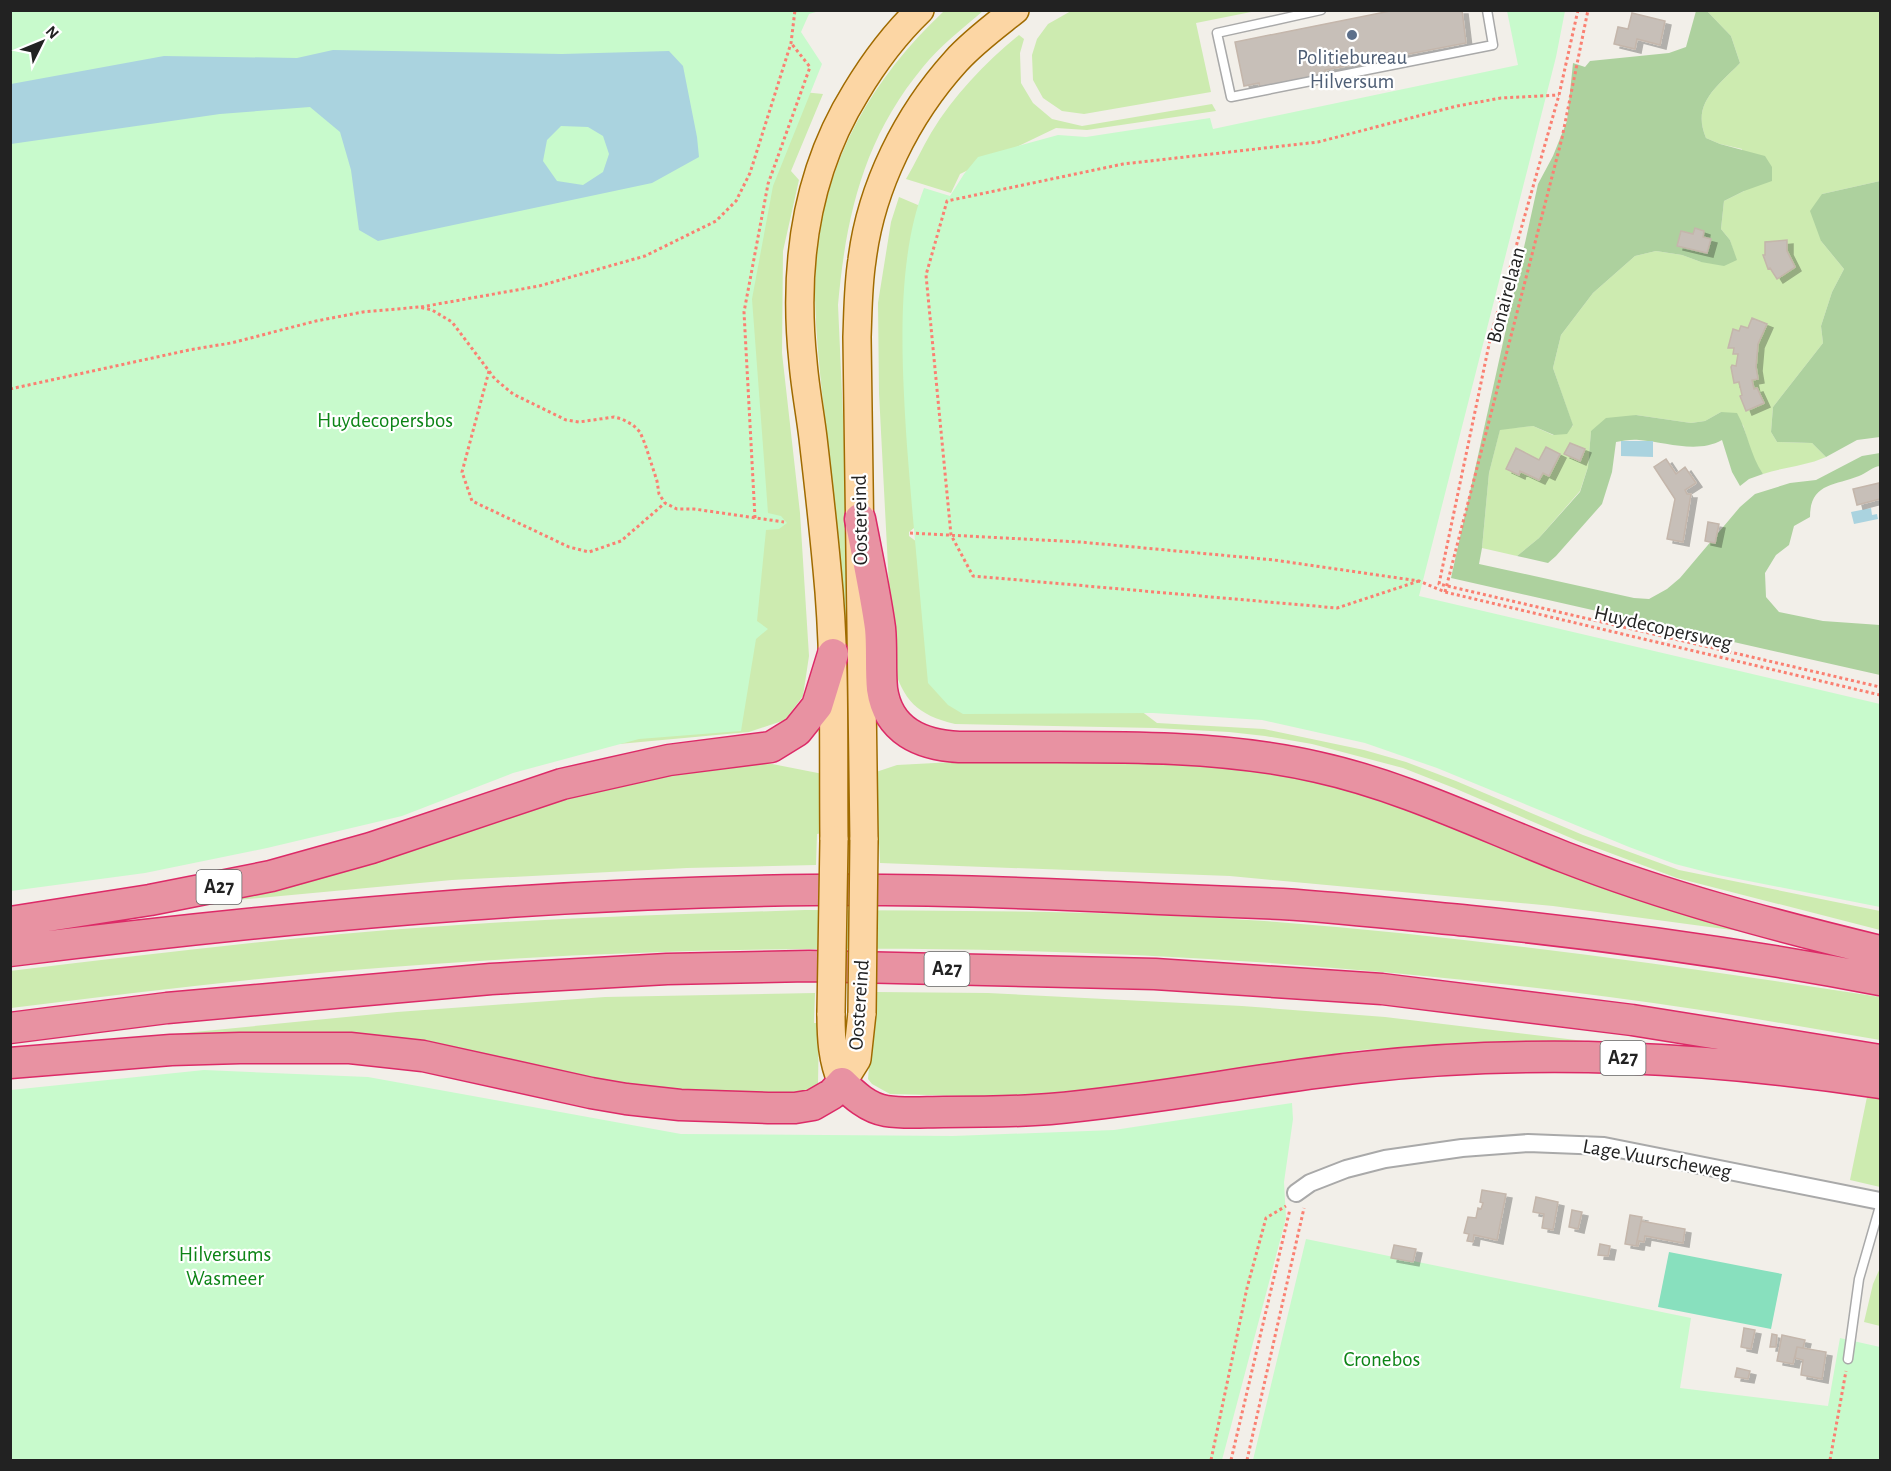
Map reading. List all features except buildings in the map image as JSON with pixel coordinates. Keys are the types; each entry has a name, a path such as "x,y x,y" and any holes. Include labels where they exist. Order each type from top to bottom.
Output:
{"highway":[{"path":"860,519 880,631 882,688 885,704 904,731 918,739 940,746 959,747 1214,752 1315,766 1425,799 1564,857 1681,898 1881,951"},
{"name":"A27","path":"10,922 186,893 271,876 371,848 562,784 669,760 771,747 797,731 817,706 833,654"},
{"name":"A27","path":"10,951 246,923 621,896 810,890 988,892 1282,904 1402,914 1532,927 1658,944 1881,980"},
{"name":"A27","path":"10,1028 167,1008 491,979 667,969 809,966 1155,974 1382,989 1632,1020 1881,1060"},
{"path":"10,1062 206,1049 350,1048 423,1056 591,1094 680,1105 768,1108 813,1105 832,1094 842,1083"},
{"name":"A27","path":"842,1083 862,1101 872,1106 885,1111 917,1112 1018,1112 1098,1105 1277,1077 1365,1066 1508,1057 1595,1056 1707,1062 1881,1083"}],"main road":[{"name":"Oostereind","path":"842,1083 835,1068 832,1052 831,1013 834,840 833,654 827,571 802,360 799,293 802,244 813,189 824,154 837,124 867,74 888,45 920,10"},
{"name":"Oostereind","path":"842,1083 856,1059 862,1013 864,840 857,337 862,259 877,194 888,165 920,108 957,59 1015,10"}],"street":[{"name":"Lage Vuurscheweg","path":"1296,1193 1310,1183 1346,1169 1385,1159 1462,1148 1528,1143 1604,1146 1881,1201"}],"lane":[{"path":"1321,10 1217,33 1231,97 1493,45 1487,10"},
{"path":"1848,1359 1859,1280 1881,1206"}],"path":[{"path":"10,389 231,343 316,321 363,312 419,307 550,283 645,256 716,221 736,201 750,173 791,43 795,10"},
{"name":"Bonairelaan","path":"1439,584 1491,335 1559,95 1578,10"},
{"name":"Bonairelaan","path":"1446,586 1562,138 1588,10"},
{"path":"754,518 744,312 768,184 810,67 791,43"},
{"path":"1419,581 1337,608 973,576 951,535 926,275 946,201 1124,164 1318,142 1457,106 1501,98 1559,95"},
{"path":"419,307 432,310 452,322 490,371 513,394 566,420 579,422 614,417 633,424 640,432 645,444 659,494 665,503 678,509 694,509 784,522"},
{"path":"490,371 462,472 472,501 569,547 589,552 621,541 665,503"},
{"name":"Huydecopersweg","path":"910,533 1080,542 1274,560 1419,581 1445,592 1881,695"},
{"name":"Huydecopersweg","path":"1439,584 1881,687"},
{"path":"1445,592 1446,586"},
{"path":"1247,1461 1310,1183"},
{"path":"1211,1461 1247,1288 1266,1218 1285,1208 1296,1193"},
{"path":"1232,1461 1286,1218 1296,1193"},
{"path":"1830,1461 1848,1359"}],"green space":[{"name":"Huydecopersbos","path":"10,11 819,11 809,14 801,32 822,64 773,186 752,299 768,513 781,516 787,523 779,529 766,530 757,621 768,629 756,639 741,731 639,739 513,773 402,816 267,848 145,873 11,891"},
{"path":"944,11 983,11 930,59 886,121 861,179 846,240 838,305 852,616 852,754 844,754 836,539 816,326 817,257 823,216 833,178 866,106 915,41"},
{"path":"1071,11 1256,11 1196,23 1211,92 1084,114 1062,111 1043,98 1033,80 1032,55 1037,39 1048,24"},
{"path":"1507,11 1565,11 1556,57 1419,596 1880,704 1880,907 1718,875 1675,864 1437,768 1365,743 1262,720 1153,713 963,714 948,705 928,683 903,383 903,316 908,249 924,188 950,196 978,157 1058,135 1086,137 1210,118 1213,129 1518,65"},
{"path":"1696,11 1707,11 1731,36 1740,63 1709,96 1704,105 1702,126 1706,138 1765,156 1772,167 1772,181 1724,201 1721,229 1730,240 1737,260 1724,266 1656,251 1635,256 1593,293 1561,335 1553,368 1573,425 1567,434 1554,435 1533,426 1500,430 1489,473 1479,564 1634,598 1649,599 1667,589 1680,578 1740,507 1755,494 1790,483 1816,480 1862,456 1880,453 1880,466 1859,476 1825,487 1819,492 1811,506 1810,517 1794,526 1789,545 1776,555 1765,573 1766,597 1779,612 1823,621 1880,625 1880,675 1451,578 1538,184 1553,156 1567,121 1573,63 1585,67 1590,61 1669,53 1686,47"},
{"path":"1707,11 1880,11 1880,181 1822,194 1821,241 1844,269 1832,292 1821,326 1823,343 1773,407 1771,432 1777,442 1812,443 1826,457 1763,474 1754,462 1743,425 1721,412 1705,421 1691,423 1636,415 1591,431 1588,467 1580,491 1539,538 1517,556 1482,548 1489,473 1500,429 1533,426 1553,435 1573,426 1553,368 1561,335 1593,293 1635,256 1656,251 1682,255 1701,262 1736,260 1730,240 1721,229 1724,201 1744,191 1742,149 1706,138 1702,126 1702,115 1709,96 1740,63 1731,36"},
{"path":"1019,35 1024,39 1020,53 1021,83 1033,103 1052,119 1082,126 1212,104 1216,111 1087,130 1056,128 960,174 951,193 906,179 931,133 960,93 982,68"},
{"path":"793,91 823,94 791,171 799,180 783,251 782,353 800,513 809,656 803,696 785,720 749,732 619,744"},
{"path":"1880,181 1880,437 1857,440 1826,457 1812,443 1777,442 1771,432 1773,407 1823,343 1821,326 1832,292 1844,269 1821,241 1810,211 1822,194"},
{"path":"899,197 925,208 914,528 909,532 909,536 1157,723 1264,729 1364,750 1406,762 1583,835 1679,870 1880,911 1880,930 1677,878 1578,841 1403,768 1312,744 1229,732 1155,728 955,724 921,711 907,696 893,664 879,393 878,303 891,222"},
{"path":"1721,412 1737,413 1763,474 1749,479 1740,486 1732,472 1722,440 1692,447 1636,440 1616,442 1612,472 1602,504 1548,563 1517,556 1539,538 1580,492 1588,467 1591,431 1606,418 1636,415 1691,423 1705,421"},
{"path":"988,756 1214,763 1351,786 1754,933 1553,906 1230,876 880,863 876,772 897,765 954,762"},
{"path":"757,761 823,774 822,833 817,834 816,865 687,868 452,880 183,905 564,791"},
{"path":"805,910 1159,915 1277,922 1504,945 1730,974 1880,997 1880,1040 1584,994 1364,970 1142,955 921,949 716,950 480,961 274,977 11,1008 10,971 167,952 429,927"},
{"path":"876,992 988,993 1242,1006 1385,1017 1667,1051 1516,1049 1441,1045 1360,1050 1124,1087 1007,1097 890,1094 872,1084 868,1079 873,1019 876,1018"},
{"path":"815,993 814,1023 819,1023 818,1084 796,1095 687,1094 524,1068 82,1043 397,1012 605,997"},
{"name":"Hilversums Wasmeer","path":"204,1070 368,1077 681,1134 953,1136 1114,1130 1292,1103 1293,1119 1284,1182 1286,1218 1222,1460 11,1460 11,1090"},
{"path":"1868,1092 1880,1095 1880,1187 1850,1180"},
{"name":"Cronebos","path":"1306,1239 1691,1318 1680,1388 1828,1406 1840,1338 1880,1347 1880,1460 1253,1460"},
{"path":"1669,1252 1782,1274 1771,1329 1658,1307"},
{"path":"1880,1268 1880,1326 1864,1322 1873,1284"}],"water":[{"path":"333,50 562,54 669,51 683,66 699,157 652,183 378,241 359,230 351,170 340,132 310,107 220,114 11,144 11,84 164,56 297,58","holes":["561,126 588,127 603,136 609,154 603,172 583,185 557,181 543,161 547,140"]},
{"path":"1621,441 1653,441 1653,457 1621,456"},
{"path":"1871,508 1872,515 1877,514 1878,519 1854,524 1851,512"}],"place":[{"name":"Politiebureau Hilversum","path":"1352,35"}]}
